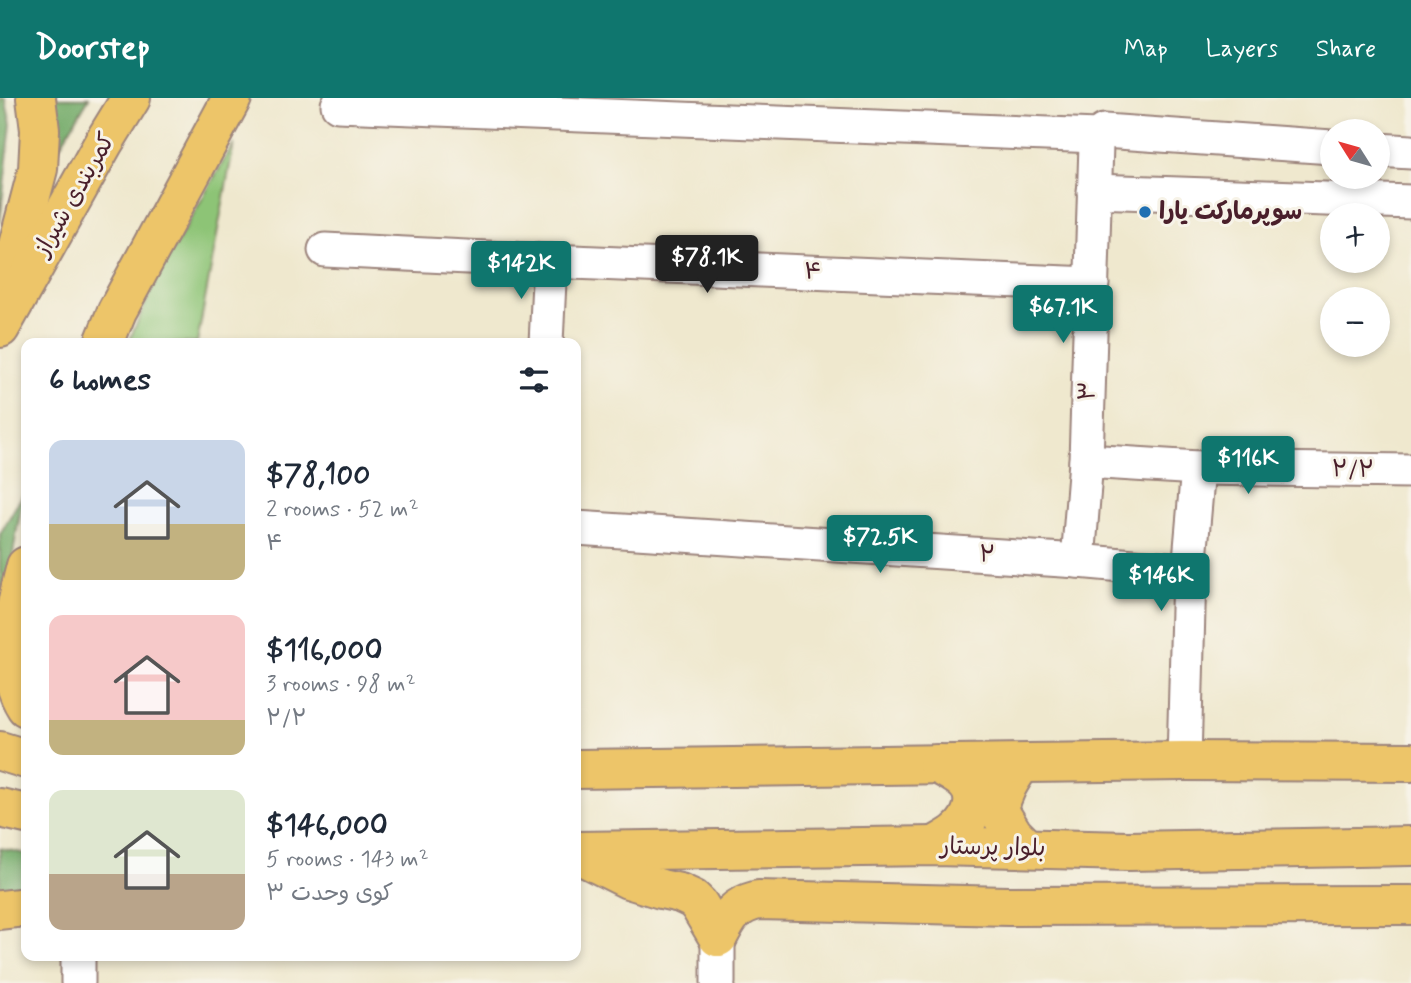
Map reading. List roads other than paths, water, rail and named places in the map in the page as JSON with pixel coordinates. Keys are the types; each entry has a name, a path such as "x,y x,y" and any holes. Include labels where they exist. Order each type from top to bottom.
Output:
{"main road":[{"path":"0,299 12,268 38,169 40,130 36,98"},
{"name":"کمربندی شیراز","path":"0,328 131,98"},
{"path":"106,338 117,311 232,98"},
{"path":"21,588 12,642 12,673 21,695"},
{"path":"0,751 21,757"},
{"path":"581,769 1184,761 1411,762"},
{"path":"935,846 959,831 971,816 974,804 973,791 965,781 938,764"},
{"path":"1021,764 1007,783 999,811 1013,834 1027,848"},
{"path":"0,808 21,813"},
{"name":"بلوار پرستار","path":"581,852 935,846 1128,851 1411,846"},
{"path":"581,855 628,879 693,899 718,937"},
{"path":"718,937 736,908 758,900 1008,906 1411,905"},
{"path":"0,910 21,908"}],"street":[{"path":"338,106 1097,136 1104,131 1320,146"},
{"name":"۳","path":"1079,561 1086,461 1097,136"},
{"path":"1390,151 1411,152"},
{"path":"1094,191 1411,202"},
{"name":"۴","path":"325,250 1092,284"},
{"path":"546,338 550,261"},
{"name":"۲/۲","path":"1086,461 1198,468 1411,471"},
{"path":"1184,761 1189,571 1198,468"},
{"name":"۲","path":"581,528 1079,561 1189,571"},
{"path":"718,937 718,983"},
{"path":"78,961 78,983"}],"place":[{"name":"سوپرمارکت یارا","path":"1145,212"}]}
